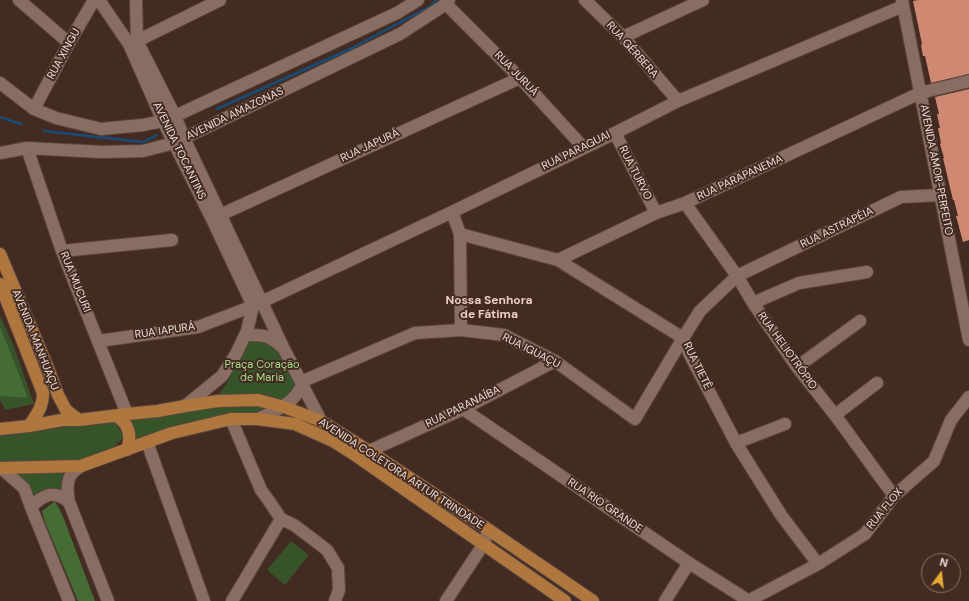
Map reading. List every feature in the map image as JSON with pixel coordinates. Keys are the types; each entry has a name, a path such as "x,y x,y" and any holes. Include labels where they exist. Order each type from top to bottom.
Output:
{"main road":[{"name":"AVENIDA MANHUAÇU","path":"0,254 58,395 66,410 79,420"},
{"name":"AVENIDA MANHUAÇU","path":"0,284 43,393 41,408 29,426"},
{"name":"AVENIDA COLETORA ARTUR TRINDADE","path":"0,429 62,420 79,420 158,411 218,402 258,400 284,407 321,421 369,451 593,601"},
{"path":"121,415 120,418 126,423 129,432 129,443 127,450"},
{"name":"AVENIDA COLETORA ARTUR TRINDADE","path":"1,468 81,466 172,433 231,419 258,419 295,424 333,441 356,455 559,599"}],"street":[{"path":"19,0 69,43"},
{"name":"RUA XINGU","path":"34,109 94,0"},
{"name":"AVENIDA TOCANTINS","path":"99,0 133,42 179,140 212,219 257,303"},
{"path":"128,0 133,42"},
{"path":"133,42 136,0"},
{"path":"133,42 220,0"},
{"name":"AVENIDA AMAZONAS","path":"0,83 34,109 56,118 101,129 143,125 169,118 397,13 418,0"},
{"name":"RUA GÉRBERA","path":"585,0 623,37 678,101"},
{"path":"623,37 703,0"},
{"name":"AVENIDA AMAZONAS","path":"0,153 27,148 102,152 143,151 179,140 400,34 448,2"},
{"name":"RUA JURUÁ","path":"448,2 520,78 583,148"},
{"name":"AVENIDA AMOR-PERFEITO","path":"902,3 969,340"},
{"name":"RUA PARAGUAI","path":"257,303 452,212 678,101 902,3"},
{"name":"RUA JAPURÁ","path":"220,215 520,78"},
{"name":"RUA PARAPANEMA","path":"558,260 656,213 686,203 920,93 969,81"},
{"name":"RUA TURVO","path":"615,133 656,213"},
{"name":"AVENIDA TOCANTINS","path":"179,140 220,215 257,303"},
{"name":"RUA MUCURI","path":"27,148 62,251 99,341 121,415"},
{"name":"RUA ASTRAPÉIA","path":"635,420 700,311 737,276 901,197 940,195"},
{"name":"RUA HELIOTRÓPIO","path":"686,203 737,276 753,303 797,367 835,415 894,496"},
{"path":"452,212 460,234 461,330"},
{"name":"RUA TIETÊ","path":"460,234 558,260 683,338 690,355 736,443 781,515 818,564"},
{"path":"62,251 172,240"},
{"path":"753,303 799,283 867,272"},
{"path":"184,406 222,376 236,354 247,331 257,303"},
{"path":"257,303 284,349 321,421"},
{"name":"RUA IAPURÁ","path":"99,341 198,327 257,303"},
{"path":"797,367 860,321"},
{"name":"RUA IGUAÇU","path":"301,383 415,333 461,330 504,335 555,361 635,420"},
{"path":"245,335 265,335 272,338 284,349"},
{"name":"RUA PARANAÍBA","path":"369,451 463,409 555,361"},
{"path":"258,419 284,407 298,393 301,383"},
{"path":"835,415 877,383"},
{"name":"RUA FLOX","path":"748,601 818,564 865,534 894,496 934,461 951,420 969,397"},
{"name":"RUA RIO GRANDE","path":"463,409 689,563 748,601"},
{"path":"231,419 261,490 281,519 294,525 327,550 338,568 339,590 335,601"},
{"path":"736,443 785,424"},
{"path":"147,442 204,601"},
{"path":"81,466 73,472 69,480 67,487 69,502 108,601"},
{"path":"1,468 24,488 69,601"},
{"path":"31,507 40,499 54,494 69,502"},
{"path":"232,601 281,519"},
{"path":"446,601 484,545 489,530"},
{"path":"664,601 689,563"}],"green space":[{"path":"0,316 13,344 34,404 5,410 0,400"},
{"path":"0,326 28,398 0,396"},
{"name":"Praça Coração de Maria","path":"258,338 278,349 294,382 293,392 281,400 216,397 226,385 247,344"},
{"path":"238,406 265,406 257,413 207,418 172,426 134,442 127,418"},
{"path":"114,421 124,437 109,452 85,460 0,464 0,435"},
{"path":"71,468 62,493 33,500 15,472"},
{"path":"55,501 62,514 95,601 78,601 45,522 42,511"},
{"path":"291,541 309,555 285,585 267,570"}],"building":[{"path":"969,0 969,74 931,83 925,56 923,56 913,1"},
{"path":"969,89 969,240 963,242 940,144 938,128 940,128 937,114 939,114 935,97"}],"waterway":[{"path":"217,109 350,49 431,6 436,0"},
{"path":"0,117 21,124"},
{"path":"44,131 143,142 157,135"}],"district":[{"name":"Nossa Senhora de Fátima","path":"489,308"}]}
